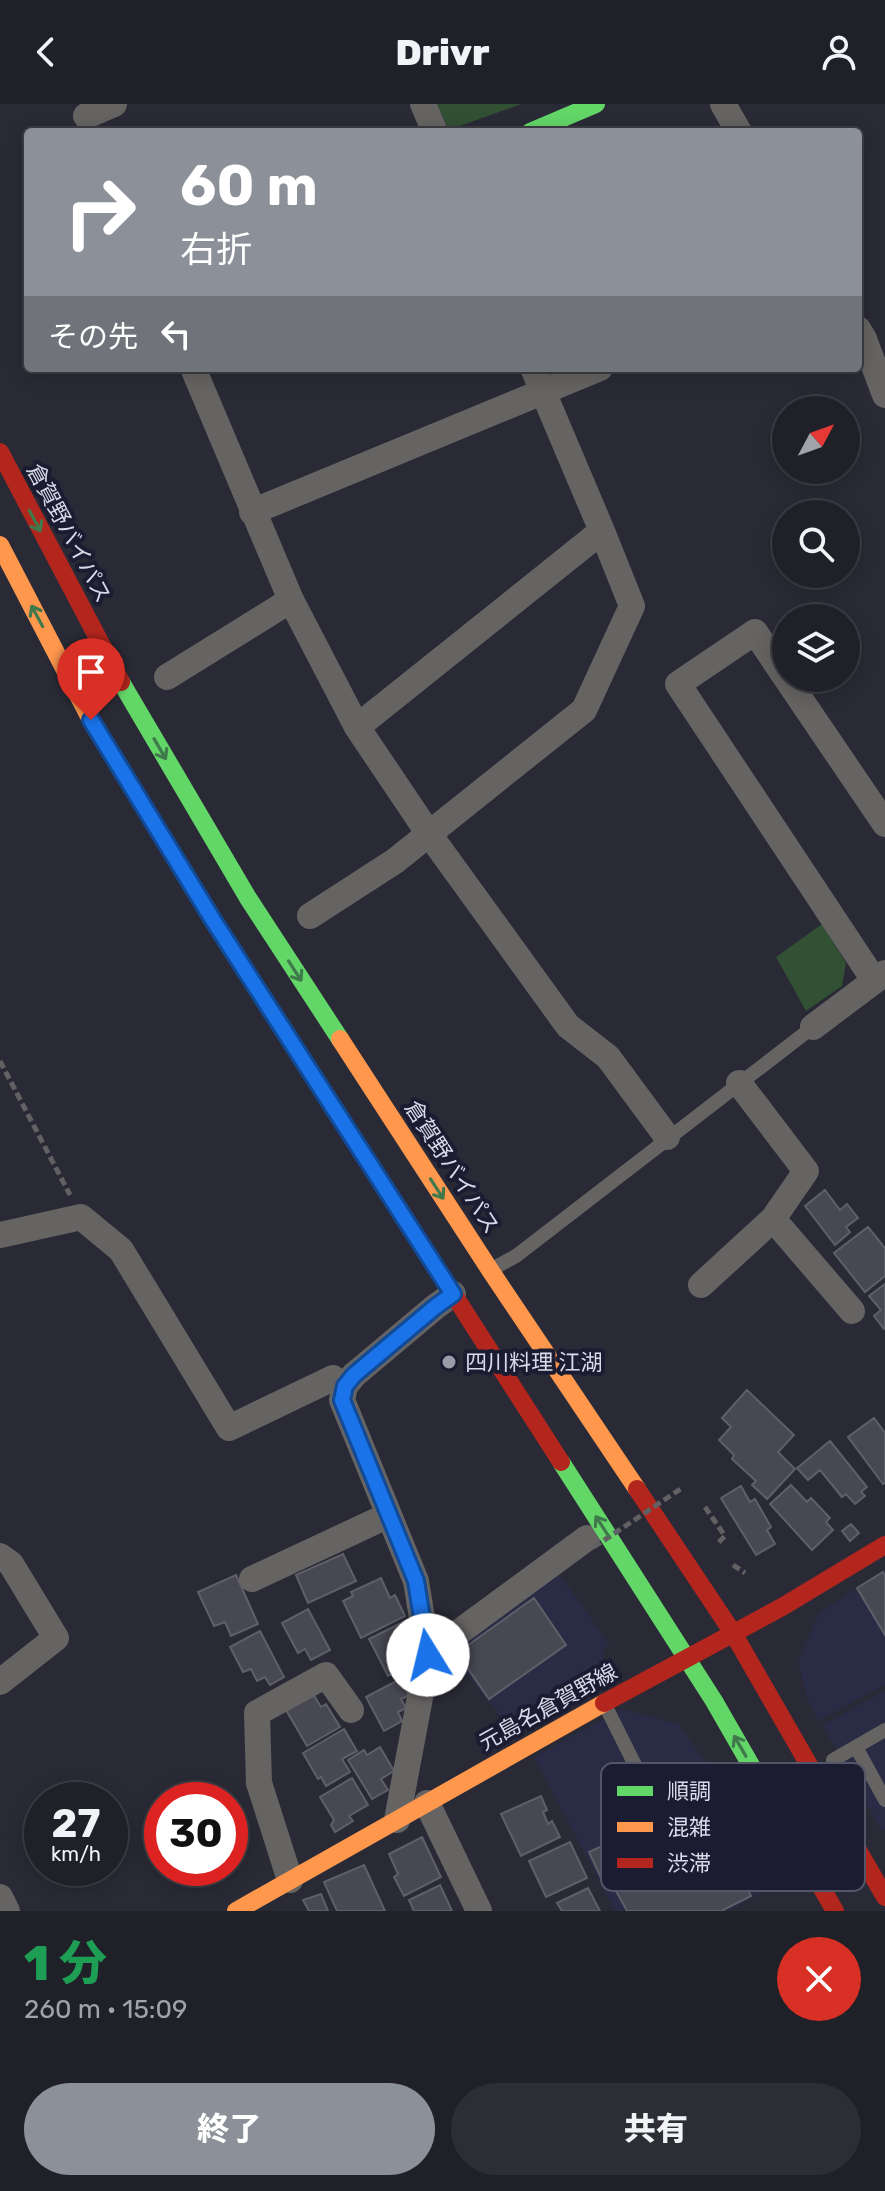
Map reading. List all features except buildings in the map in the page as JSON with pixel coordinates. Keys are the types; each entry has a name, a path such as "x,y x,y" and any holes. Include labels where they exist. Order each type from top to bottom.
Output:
{"main road":[{"path":"539,128 596,104"},
{"name":"倉賀野バイパス","path":"0,452 130,699 248,898 490,1270 733,1633 808,1763"},
{"path":"0,545 91,720 213,920 714,1701 750,1763"},
{"name":"元島名倉賀野線","path":"236,1911 604,1703 782,1607 885,1545"},
{"name":"倉賀野バイパス","path":"865,1862 885,1897"},
{"path":"823,1891 835,1911"}],"street":[{"path":"87,117 114,104"},
{"path":"423,104 433,128"},
{"path":"723,104 737,128"},
{"path":"862,336 885,395"},
{"path":"195,372 291,600 357,727 429,834 568,1026 608,1057 667,1137"},
{"path":"310,916 395,861 584,710 632,606 535,372"},
{"path":"252,512 591,372"},
{"path":"357,727 602,531"},
{"path":"167,677 291,600"},
{"path":"772,657 755,632 678,684 879,976 813,1027"},
{"path":"795,692 885,824"},
{"path":"701,1285 773,1219 806,1171 739,1083"},
{"path":"0,1235 81,1217 121,1250 229,1428 333,1378 345,1386"},
{"path":"773,1219 852,1311"},
{"path":"397,1820 428,1655 416,1581 342,1400 345,1386 365,1365 453,1294"},
{"path":"252,1579 389,1515"},
{"path":"428,1655 590,1543"},
{"path":"0,1556 11,1564 56,1638 0,1682"},
{"path":"290,1880 259,1783 257,1713 326,1675 351,1710"},
{"path":"427,1803 479,1911"},
{"path":"0,1897 7,1911"}],"lane":[{"path":"490,1270 516,1256 813,1027"},
{"path":"604,1703 634,1763"},
{"path":"833,1760 885,1730"},
{"path":"856,1747 865,1763"},
{"path":"865,1763 885,1800"}],"path":[{"path":"0,1061 81,1217"},
{"path":"590,1543 682,1488"},
{"path":"705,1507 725,1536 717,1544"}],"shaded area":[{"path":"885,1570 885,1685 818,1721 807,1697 798,1662 819,1613"},
{"path":"558,1572 609,1644 603,1651 603,1661 515,1735 448,1649"},
{"path":"885,1691 885,1830 882,1831 865,1801 865,1763 844,1763 822,1725"},
{"path":"622,1709 678,1724 707,1763 601,1763 601,1884 534,1757"},
{"path":"604,1891 764,1891 728,1911 615,1911"}],"green space":[{"path":"437,104 521,104 455,128 448,128"},
{"path":"822,924 846,963 842,986 806,1011 776,957"}],"traffic: fast":[{"path":"539,128 596,104"},
{"path":"121,682 248,898 340,1039"},
{"path":"561,1462 714,1701 750,1763"}],"traffic: slow":[{"path":"0,545 91,720 291,1041"},
{"path":"340,1039 637,1489"},
{"path":"236,1911 604,1703"}],"traffic: jam":[{"path":"0,452 121,682"},
{"path":"291,1041 561,1462"},
{"path":"637,1489 733,1633 808,1763"},
{"path":"604,1703 782,1607 885,1545"},
{"path":"865,1862 885,1897"},
{"path":"823,1891 835,1911"}],"place":[{"name":"四川料理 江湖","path":"449,1362"}],"route":[{"path":"91,720 213,920 453,1294 354,1375 345,1386 342,1400 416,1581 428,1655"}]}
